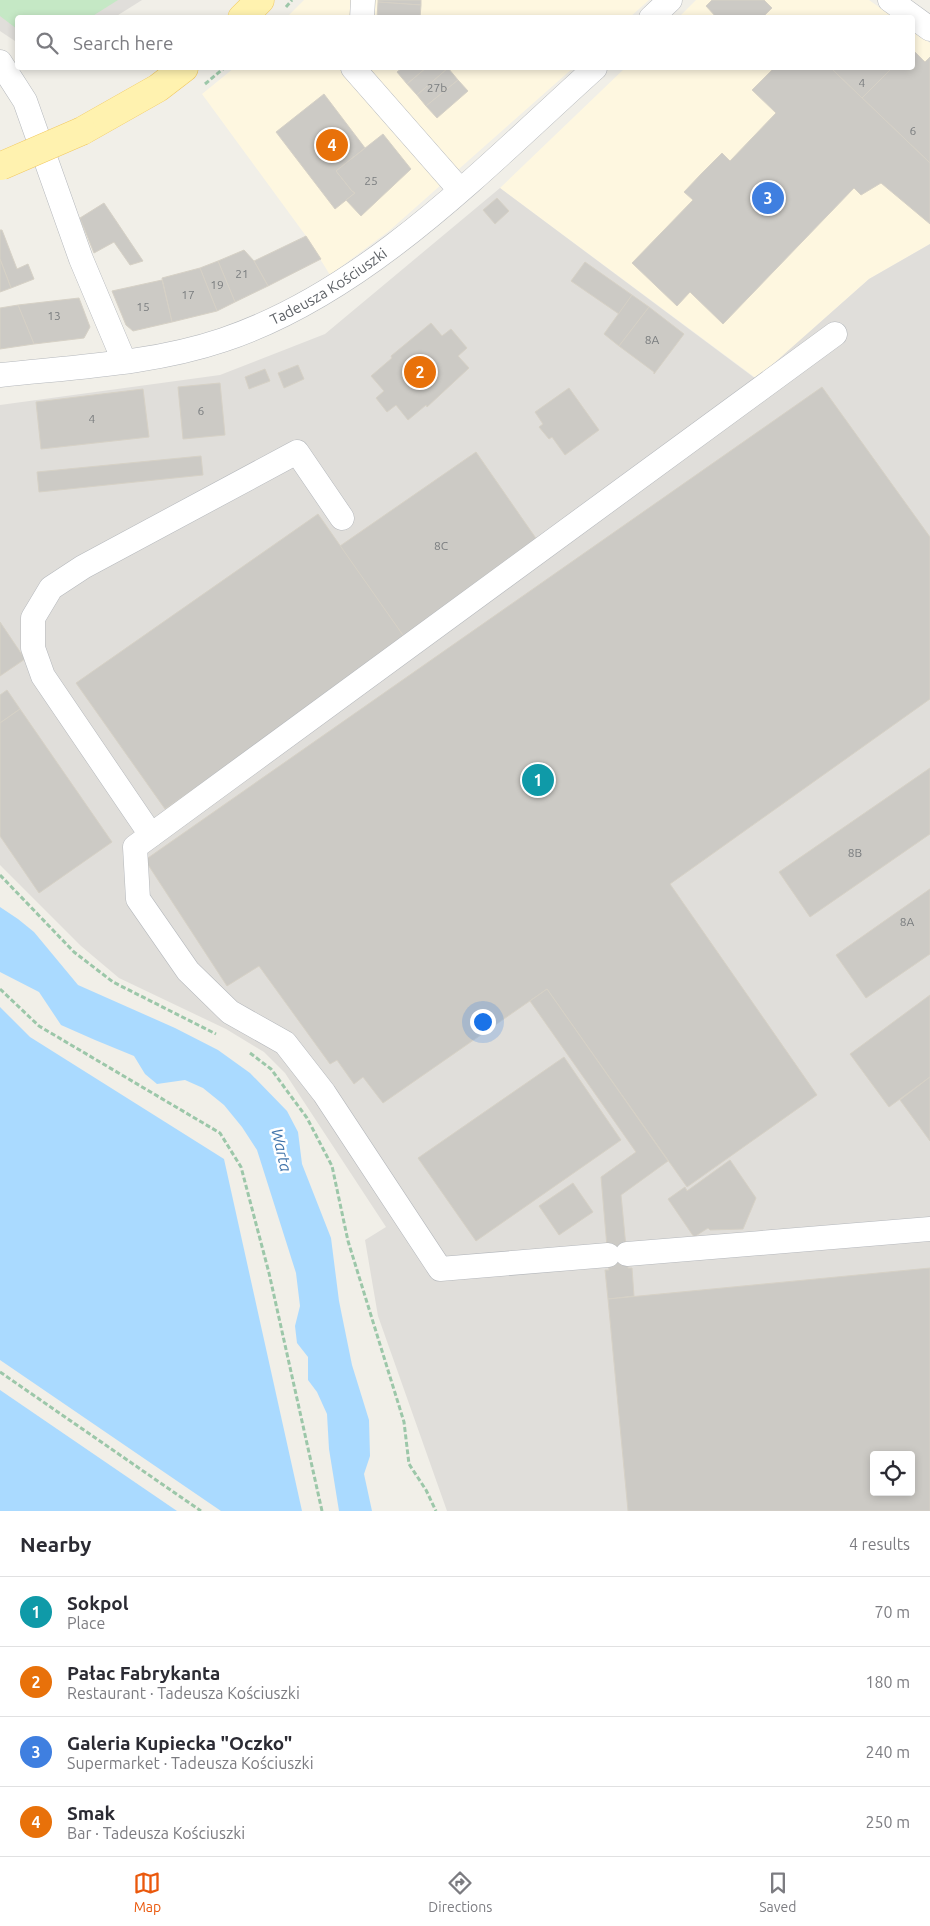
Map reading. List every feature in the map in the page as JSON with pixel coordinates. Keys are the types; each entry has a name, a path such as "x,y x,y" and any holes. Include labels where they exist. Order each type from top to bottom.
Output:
{"main road":[{"path":"245,15 260,0"},
{"path":"0,166 82,131 158,88 181,70"}],"street":[{"path":"362,15 363,0"},
{"path":"654,15 670,0"},
{"path":"890,0 911,15"},
{"path":"915,18 930,29"},
{"path":"0,62 25,101 81,259 124,361"},
{"path":"355,70 460,190"},
{"name":"Tadeusza Kościuszki","path":"0,375 177,353 224,340 266,324 305,304 377,259 460,190 593,70"},
{"path":"835,334 135,847 138,899 188,971 230,1012 285,1043 324,1093 440,1269 930,1229"},
{"path":"152,835 43,676 34,648 34,618 51,588 83,567 297,452 342,518"}],"path":[{"path":"0,875 74,952 113,982 217,1034"},
{"path":"0,989 39,1026 220,1133 242,1167 270,1273 322,1511"},
{"path":"250,1052 271,1069 307,1118 332,1166 348,1241 404,1422 409,1464 426,1490 436,1511"},
{"path":"0,1372 201,1511"}],"shaded area":[{"path":"0,0 142,0 118,15 15,15 15,41 0,31"},
{"path":"304,0 649,0 632,15 289,15"},
{"path":"696,0 869,0 890,15 681,15"},
{"path":"915,32 930,43 930,244 869,279 757,379 500,188 623,70 915,70"},
{"path":"232,70 571,70 389,231 330,275 306,236 202,94"},
{"path":"500,188 756,379 869,279 930,244 930,1511 447,1511 378,1316 365,1240 386,1227 285,1073 264,1052 226,1029 119,978 81,946 0,865 0,405 220,375 325,334"}],"green space":[{"path":"0,0 118,0 94,15 15,15 15,27 0,16"}],"water":[{"name":"Warta","path":"0,907 34,932 78,985 175,1028 218,1050 250,1073 287,1111 298,1132 302,1164 331,1238 339,1301 352,1365 369,1420 370,1456 364,1474 372,1511 339,1511 329,1449 327,1414 317,1392 308,1380 308,1357 297,1343 295,1326 300,1306 296,1273 257,1150 242,1127 224,1105 203,1088 185,1080 157,1084 145,1074 134,1056 61,1025 39,992 0,972"},
{"path":"0,1007 30,1037 224,1159 302,1511 221,1511 0,1360"},
{"path":"0,1390 177,1511 0,1511"}],"building":[{"path":"378,0 421,0 421,5 378,2"},
{"path":"712,0 764,0 772,8 765,15 714,15 706,6"},
{"path":"378,2 421,5 420,15 377,15"},
{"path":"915,52 925,62 930,57 930,163 862,98 890,70 915,70"},
{"path":"400,70 424,70 407,84 397,72"},
{"path":"424,70 446,70 417,95 407,84"},
{"path":"446,70 450,70 458,80 426,106 417,95"},
{"path":"772,70 833,70 930,163 930,224 881,183 861,195 854,188 723,324 690,292 677,306 632,263 693,200 684,192 702,173 722,153 730,161 776,113 752,90"},
{"path":"833,70 890,70 862,98"},
{"path":"458,80 468,91 437,118 426,106"},
{"path":"324,94 365,148 336,171 355,193 335,209 276,132"},
{"path":"383,134 411,169 361,216 346,200 355,193 336,171"},
{"path":"497,198 509,211 495,224 483,210"},
{"path":"104,203 143,261 130,265 114,242 94,253 80,218"},
{"path":"0,230 2,230 17,269 28,264 34,279 11,288 0,259"},
{"path":"306,236 321,259 268,286 254,261"},
{"path":"244,250 254,261 268,286 235,302 218,261"},
{"path":"0,259 11,288 0,292"},
{"path":"218,261 235,302 217,311 200,268"},
{"path":"585,262 632,295 619,314 571,281"},
{"path":"200,268 217,311 172,322 162,278"},
{"path":"162,280 172,322 133,331 126,325 112,291"},
{"path":"632,295 649,307 619,346 604,334"},
{"path":"79,298 90,327 84,338 34,344 18,305"},
{"path":"18,305 34,344 0,349 0,308"},
{"path":"649,307 684,334 654,374 654,372 619,346"},
{"path":"431,323 442,336 451,329 467,348 458,356 469,368 427,407 426,405 408,420 396,405 387,412 376,398 384,391 371,376 392,358 391,356"},
{"path":"298,365 304,379 284,388 278,373"},
{"path":"265,369 270,381 249,389 245,377"},
{"path":"220,383 225,435 183,439 178,387"},
{"path":"822,387 930,537 930,699 670,884 817,1095 687,1187 547,989 383,1103 363,1077 354,1084 337,1060 330,1064 259,966 227,986 145,860"},
{"path":"569,388 599,430 565,455 552,437 549,439 539,427 543,424 535,412"},
{"path":"143,389 149,437 41,449 36,402"},
{"path":"476,452 542,547 407,641 340,546"},
{"path":"201,456 203,475 39,492 37,472"},
{"path":"318,514 407,641 165,809 76,683"},
{"path":"0,622 25,659 0,676"},
{"path":"7,690 20,709 0,723 0,695"},
{"path":"20,709 112,842 39,893 0,836 0,723"},
{"path":"930,768 930,834 810,917 779,872"},
{"path":"930,889 930,954 866,998 836,955"},
{"path":"547,989 668,1161 621,1195 628,1268 632,1268 634,1296 608,1299 605,1270 609,1270 601,1177 636,1152 530,1001"},
{"path":"930,995 930,1077 889,1107 850,1054"},
{"path":"564,1057 621,1140 476,1241 418,1158"},
{"path":"930,1077 930,1141 900,1100"},
{"path":"730,1160 756,1198 743,1229 710,1230 708,1228 694,1237 668,1199 685,1187 687,1191"},
{"path":"573,1183 593,1212 559,1235 539,1206"},
{"path":"930,1268 930,1511 628,1511 608,1299"}],"place":[{"name":"Smak","path":"332,145"},
{"name":"Galeria Kupiecka \"Oczko\"","path":"768,198"},
{"name":"Pałac Fabrykanta","path":"420,372"},
{"name":"Sokpol","path":"538,780"}]}
